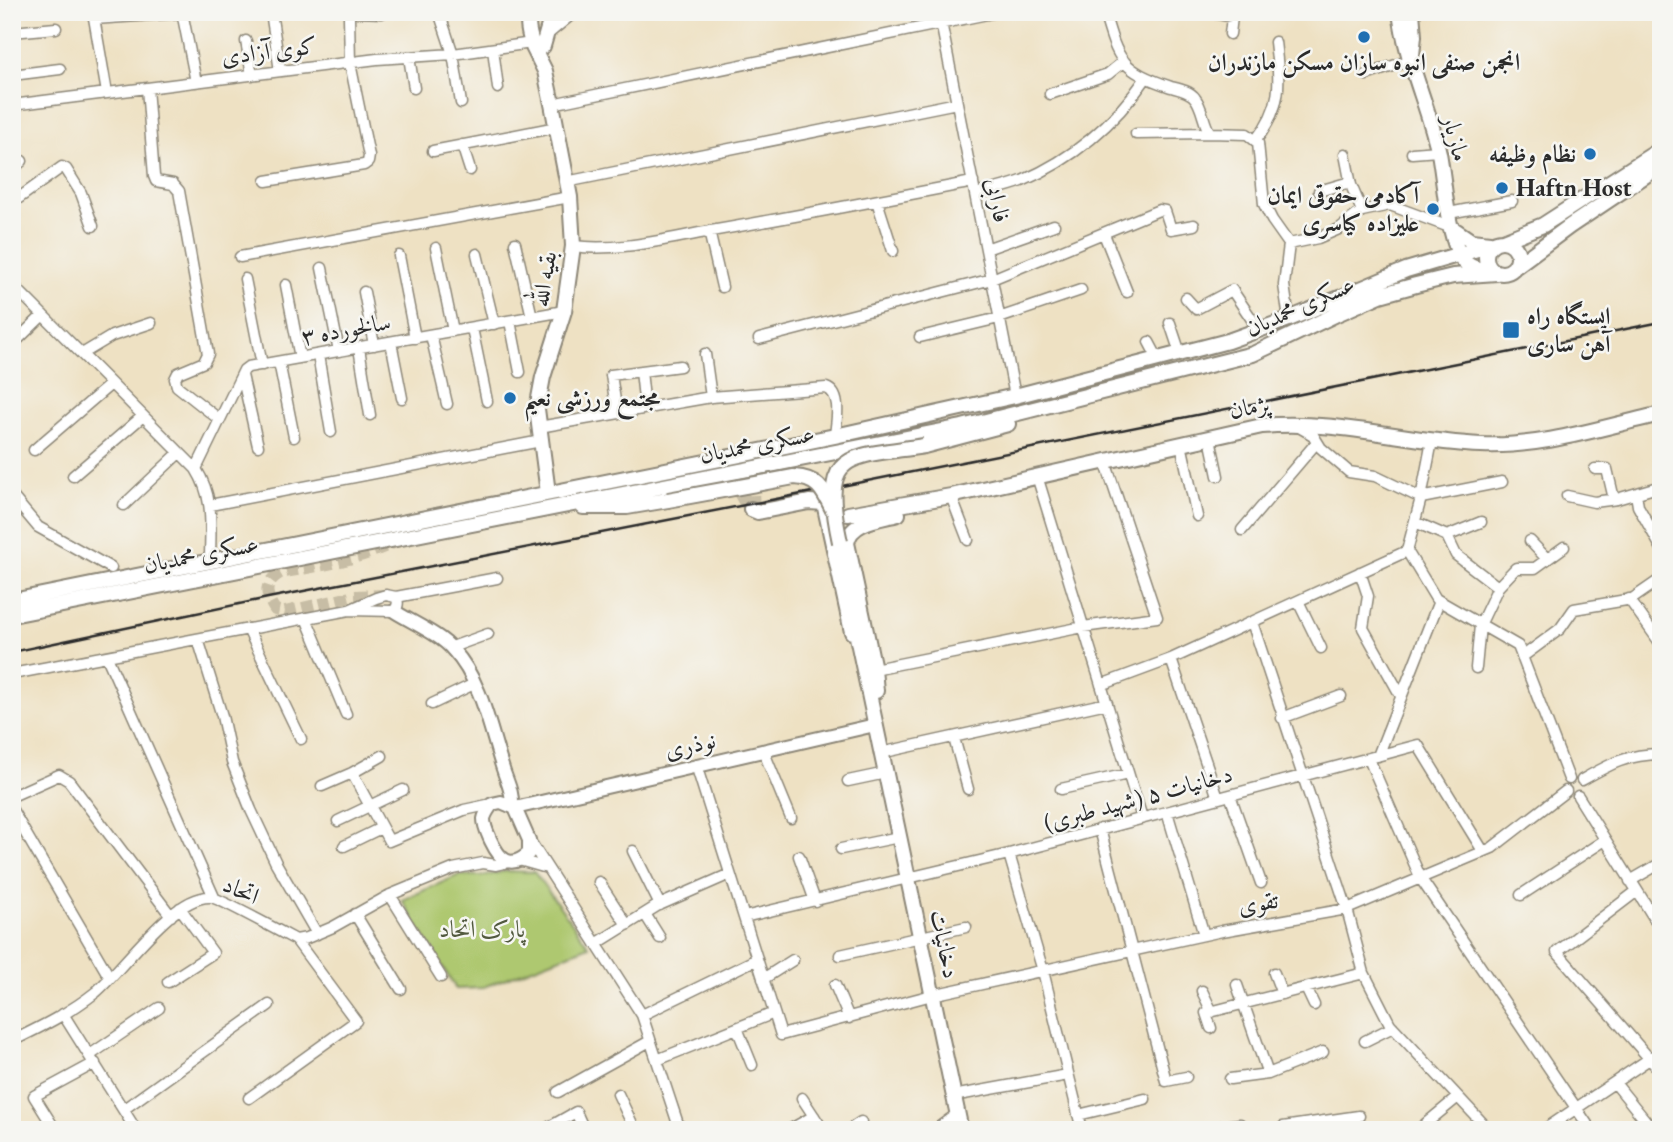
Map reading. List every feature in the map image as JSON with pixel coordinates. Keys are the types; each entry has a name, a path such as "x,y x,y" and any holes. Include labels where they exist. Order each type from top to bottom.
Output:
{"main road":[{"name":"مازیار","path":"1400,12 1408,30"},
{"name":"مازیار","path":"1412,12 1408,30 1411,60 1438,151 1452,228 1460,254"},
{"path":"535,13 549,19 545,71 528,28 535,13"},
{"path":"533,45 543,46 547,35"},
{"name":"بقیه الله","path":"545,71 569,197 573,246 564,312 543,377 537,409 551,500"},
{"name":"عسکری محمدیان","path":"12,615 551,500 1015,396 1228,341 1289,319 1406,270 1496,243 1543,225 1661,149"},
{"path":"1460,254 1465,263 1473,268 1506,274 1570,226 1661,165"},
{"path":"1452,228 1471,241 1511,244 1517,250 1519,258 1516,266"},
{"path":"1496,243 1486,258 1487,264 1496,272"},
{"name":"عسکری محمدیان","path":"12,601 210,561 551,500 624,493 962,427 1253,354 1380,295 1453,276 1496,272"},
{"path":"1015,396 1017,413"},
{"path":"829,507 840,467 848,461 859,456 925,446 989,430 1051,406"},
{"name":"پژمان","path":"848,514 947,496 1262,426 1292,423 1322,425 1482,446 1538,442 1661,414"},
{"path":"781,468 947,435 962,427"},
{"path":"551,500 627,507 794,477 813,481 822,488 829,507 863,687 873,704"},
{"path":"624,493 631,497 723,480"},
{"path":"873,704 874,669 847,543 848,535 863,524 933,505 947,496"},
{"path":"751,509 758,512 809,502 829,507"},
{"name":"دخانیات","path":"829,507 840,542 856,618 856,632 885,752 886,770"},
{"name":"دخانیات","path":"873,704 875,725 961,1130"}],"street":[{"path":"107,93 93,16 182,12 196,82"},
{"path":"271,12 280,71"},
{"path":"266,181 364,165 368,162 350,63 351,12"},
{"path":"357,12 382,13"},
{"path":"439,12 453,54 461,103"},
{"path":"535,13 571,15 585,12"},
{"path":"552,104 693,75 941,18 997,12"},
{"path":"1104,12 1115,50 1130,68 1146,78 1188,92 1195,98 1210,133"},
{"path":"1208,12 1232,17 1230,34"},
{"path":"547,35 571,15"},
{"name":"فارابی","path":"941,18 1015,396"},
{"path":"12,32 56,28"},
{"path":"246,41 253,75"},
{"path":"1256,140 1271,120 1279,90 1275,42"},
{"name":"کوی آزادی","path":"12,105 280,71 533,45"},
{"path":"493,49 498,88"},
{"path":"409,57 414,88"},
{"path":"1366,75 1411,60"},
{"path":"1050,94 1108,74 1124,61"},
{"path":"12,75 60,69"},
{"path":"975,194 1020,181 1059,162 1098,134 1131,100 1146,78"},
{"path":"147,88 156,181 173,184 179,191 207,359 178,373 175,379 177,386 220,420"},
{"path":"566,182 957,103"},
{"path":"433,151 556,127"},
{"path":"1136,134 1247,134 1256,140 1260,149 1264,204 1289,244 1284,285 1289,319"},
{"path":"462,145 470,170"},
{"path":"1412,153 1438,151"},
{"path":"1345,154 1350,181 1362,211"},
{"path":"12,169 22,162"},
{"path":"12,203 62,167 81,193 93,226"},
{"path":"1319,191 1350,181"},
{"path":"573,246 622,246 973,183"},
{"path":"240,257 569,197"},
{"path":"877,201 893,251"},
{"path":"1449,213 1512,201"},
{"path":"1289,244 1318,238 1339,229 1362,211 1390,205 1452,228"},
{"path":"759,339 992,279 1163,209 1171,229 1194,225"},
{"path":"986,249 1054,225"},
{"path":"709,231 722,287"},
{"path":"1104,234 1127,292"},
{"path":"515,243 532,317"},
{"path":"436,248 453,331"},
{"path":"477,254 494,324"},
{"path":"399,256 415,338"},
{"path":"321,268 339,351"},
{"path":"245,279 262,365"},
{"path":"12,284 195,469 206,486 210,505 210,561"},
{"path":"286,285 300,358"},
{"path":"1186,298 1196,309 1232,289 1259,330"},
{"path":"920,337 999,318 1081,290"},
{"path":"364,292 374,345"},
{"name":"سالخورده ۳","path":"242,375 248,367 564,312"},
{"path":"12,345 43,315"},
{"path":"510,321 520,372"},
{"path":"82,354 112,335 151,323"},
{"path":"1170,323 1180,353"},
{"path":"472,328 486,401"},
{"path":"430,335 447,404"},
{"path":"391,342 401,398"},
{"path":"1149,342 1158,359"},
{"path":"359,348 370,415"},
{"path":"705,354 711,397"},
{"path":"317,355 331,432"},
{"path":"279,362 294,437"},
{"path":"617,413 611,375 680,366"},
{"path":"641,371 645,408"},
{"path":"195,469 242,375"},
{"path":"242,375 258,446"},
{"path":"34,450 111,384"},
{"path":"210,505 540,434 617,413 711,397 826,388 832,390 836,396 835,436"},
{"path":"73,476 143,416"},
{"path":"1292,423 1312,435 1321,449 1349,472 1375,476 1421,498 1502,482"},
{"path":"1210,438 1218,476"},
{"path":"1432,441 1407,551 1439,601 1518,646 1569,779 1566,791 1578,796 1661,929"},
{"path":"1242,530 1317,442"},
{"path":"1181,444 1197,516"},
{"path":"124,505 179,453"},
{"path":"874,669 1083,627 1157,617 1105,461"},
{"path":"1595,470 1607,469 1615,499"},
{"path":"1037,476 1142,818"},
{"path":"1567,496 1594,502 1661,486"},
{"path":"1636,494 1638,506 1661,547"},
{"path":"12,496 38,527 111,568"},
{"path":"947,496 968,540"},
{"path":"1415,522 1447,536 1456,555 1498,587"},
{"path":"1447,536 1481,522"},
{"path":"1530,541 1547,559"},
{"path":"1476,668 1480,625 1498,587 1516,568 1535,568 1564,547"},
{"path":"1101,685 1171,659 1407,551"},
{"path":"1360,572 1368,596 1363,628 1402,696"},
{"path":"349,610 386,595 396,597 497,578"},
{"path":"1522,657 1560,629 1574,609 1629,599 1661,579"},
{"path":"394,611 398,605 396,597"},
{"path":"1629,599 1661,644"},
{"path":"1298,601 1321,648"},
{"path":"1439,601 1402,696 1373,757 1421,879 1591,1130"},
{"path":"12,674 349,610 394,611 452,647 474,684 511,789 513,807 529,840 642,1015 679,1129"},
{"path":"306,618 346,714"},
{"path":"1252,622 1346,909 1364,973 1392,1027 1489,1130"},
{"path":"248,629 301,739"},
{"path":"452,647 488,634"},
{"path":"198,639 222,716 232,762 246,798 276,863 317,934"},
{"path":"107,656 214,897"},
{"path":"1171,659 1218,798"},
{"path":"432,704 474,684"},
{"path":"1282,718 1340,696"},
{"path":"885,752 1107,703"},
{"name":"نوذری","path":"492,804 501,803 513,807 875,725"},
{"path":"954,738 968,789"},
{"name":"دخانیات ۵ (شهید طبری)","path":"744,917 1009,854 1418,745 1483,851"},
{"path":"763,750 792,818"},
{"path":"1569,779 1582,780 1615,761 1661,754"},
{"path":"322,786 382,756"},
{"path":"656,1060 774,1013 696,765"},
{"path":"503,769 503,783 487,811 485,822 497,854 514,861 547,868"},
{"path":"848,781 886,770"},
{"path":"352,773 389,841 464,810 492,804"},
{"path":"1061,789 1128,774"},
{"path":"12,796 59,775 69,781 171,916"},
{"path":"1578,796 1584,789 1582,780"},
{"path":"338,821 403,790"},
{"name":"تقوی","path":"774,1013 781,1035 932,995 1204,935 1346,909 1492,848 1566,791"},
{"path":"1230,795 1261,883"},
{"path":"12,810 110,978"},
{"path":"464,810 485,822"},
{"path":"1167,812 1204,935"},
{"path":"344,846 382,828"},
{"path":"1100,830 1166,1081 1186,1077"},
{"path":"841,849 899,837"},
{"path":"249,1098 356,1021 296,940 317,934 390,895 453,869 514,861 529,853 529,840"},
{"path":"1521,895 1605,840"},
{"path":"633,851 660,905"},
{"path":"483,863 497,854"},
{"path":"1009,854 1043,971 1082,1130"},
{"path":"799,856 815,901"},
{"path":"1630,881 1661,863"},
{"path":"596,944 660,905 730,874"},
{"path":"599,882 627,925"},
{"path":"1637,891 1557,952 1661,1072"},
{"path":"390,895 441,977"},
{"name":"اتحاد","path":"12,1041 63,1014 96,991 171,916 197,898 214,897 296,940"},
{"path":"168,982 213,953 180,908"},
{"path":"355,914 401,989"},
{"path":"645,914 660,938"},
{"path":"840,955 966,927"},
{"path":"642,1015 757,959"},
{"path":"763,979 793,960"},
{"path":"1209,1013 1364,973"},
{"path":"1274,974 1282,994"},
{"path":"835,985 849,1018"},
{"path":"1237,985 1268,1074"},
{"path":"1306,988 1314,1005"},
{"path":"1202,991 1211,1028"},
{"path":"124,1109 269,1005"},
{"path":"54,1128 34,1096 93,1059 159,1008"},
{"path":"63,1014 136,1130"},
{"path":"1365,1041 1392,1027"},
{"path":"737,1028 752,1065"},
{"path":"558,1092 650,1041"},
{"path":"1544,1130 1661,1051"},
{"path":"1230,1079 1268,1074 1324,1052"},
{"path":"953,1096 1068,1075"},
{"path":"1615,1083 1653,1130"},
{"path":"618,1094 635,1130"},
{"path":"1418,1130 1458,1097"},
{"path":"802,1098 823,1130"},
{"path":"1078,1115 1145,1099"},
{"path":"544,1130 576,1112 584,1130"},
{"path":"935,1130 957,1114"},
{"path":"12,1116 20,1130"},
{"path":"791,1129 814,1116"},
{"path":"1283,1127 1298,1128 1359,1116"},
{"path":"849,1130 861,1122"},
{"path":"1217,1130 1216,1127 1240,1124"}],"green space":[{"name":"پارک اتحاد","path":"505,871 534,872 589,946 481,988 456,989 402,900 459,875 485,876"}],"tunnel":[{"path":"751,509 754,476"},
{"path":"723,480 737,488 751,509"},
{"path":"385,595 355,596 285,612 275,610 267,590 274,577 280,573 353,558 395,542"}],"railway":[{"path":"12,652 268,598 1661,322"}],"place":[{"name":"انجمن صنفی انبوه سازان مسکن مازندران","path":"1364,37"},
{"name":"نظام وظیفه","path":"1590,154"},
{"name":"Haftn Host","path":"1502,188"},
{"name":"آکادمی حقوقی ایمان علیزاده کیاسری","path":"1433,209"},
{"name":"ایستگاه راه آهن ساری","path":"1511,330"},
{"name":"مجتمع ورزشی نعیم","path":"510,398"}]}
